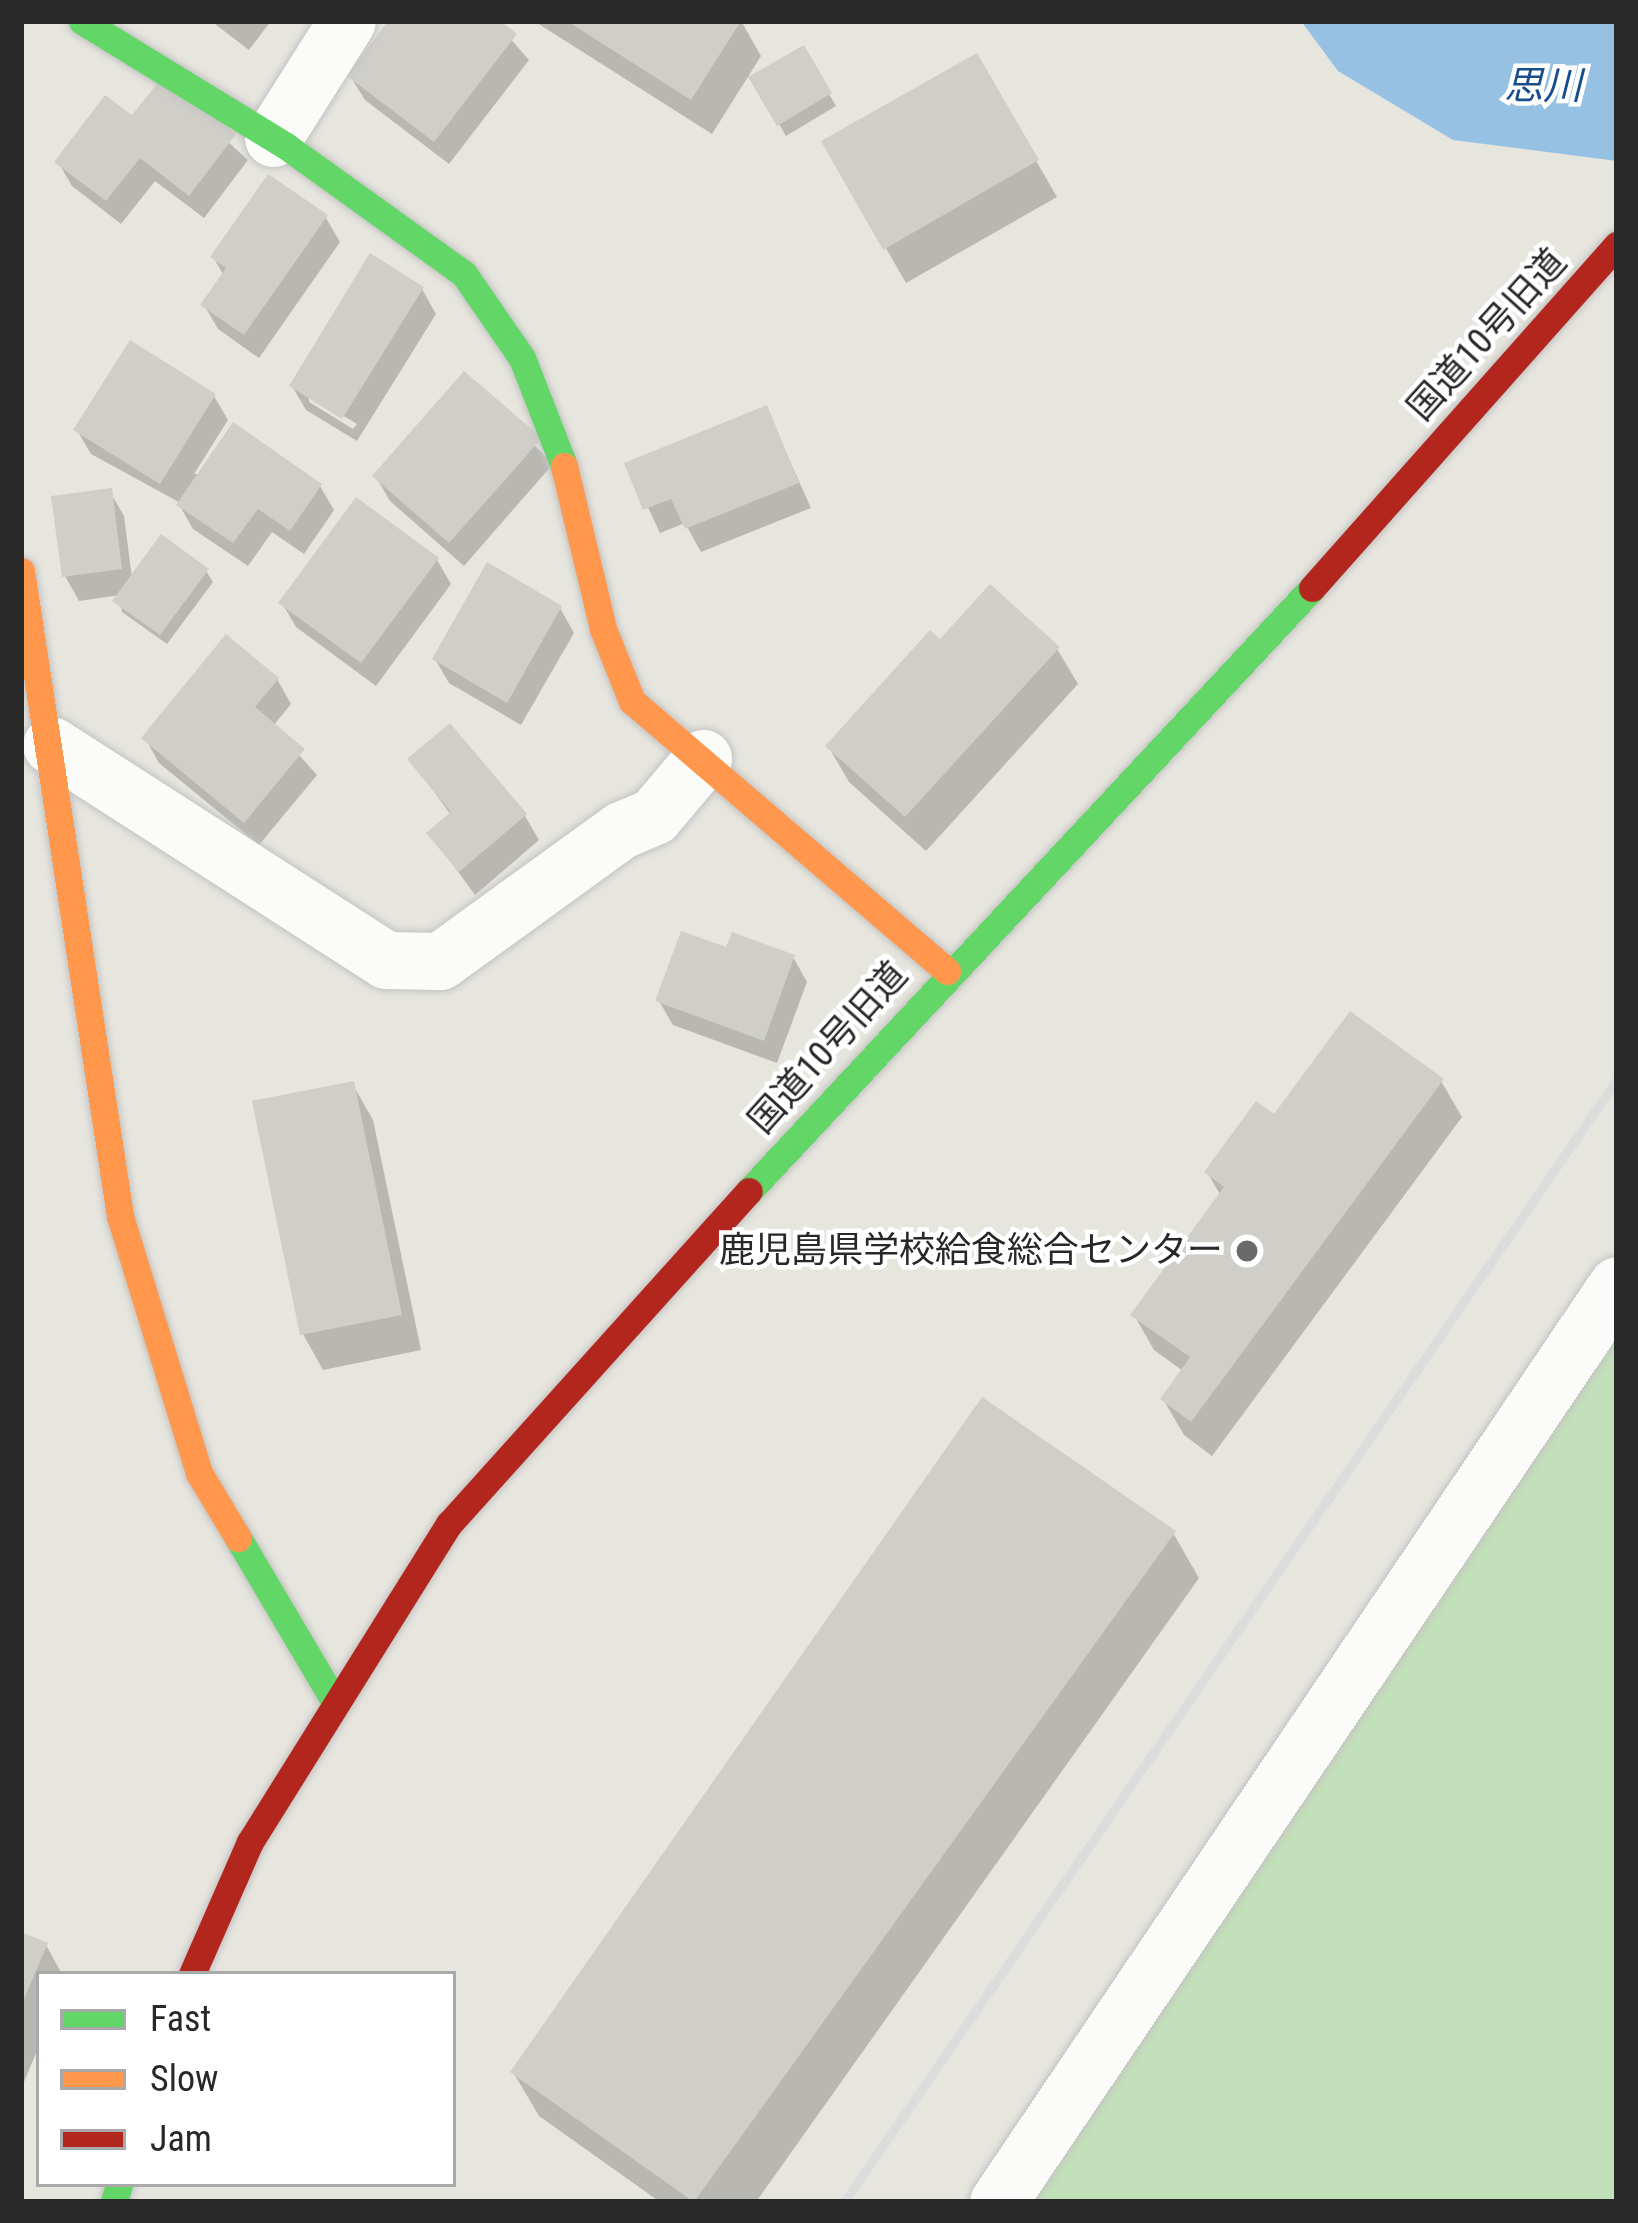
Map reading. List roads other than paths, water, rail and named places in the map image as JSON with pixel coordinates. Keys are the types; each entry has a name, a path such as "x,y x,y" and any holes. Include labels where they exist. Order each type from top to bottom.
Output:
{"street":[{"path":"82,21 273,138 464,274 522,358 565,470 603,629 632,700 947,971"},
{"path":"273,138 346,21"},
{"name":"国道10号旧道","path":"193,1971 250,1842 449,1524 947,971 1240,670 1617,245"},
{"path":"21,571 68,913 120,1216 199,1473 335,1702"},
{"path":"38,706 386,960 440,962 621,830 653,816 704,758"},
{"path":"998,2202 1617,1285"}],"water":[{"name":"思川","path":"1301,21 1617,21 1617,161 1453,140 1338,71"}],"railway":[{"path":"844,2202 1617,1079"}],"place":[{"name":"鹿児島県学校給食総合センター","path":"1247,1251"}]}
